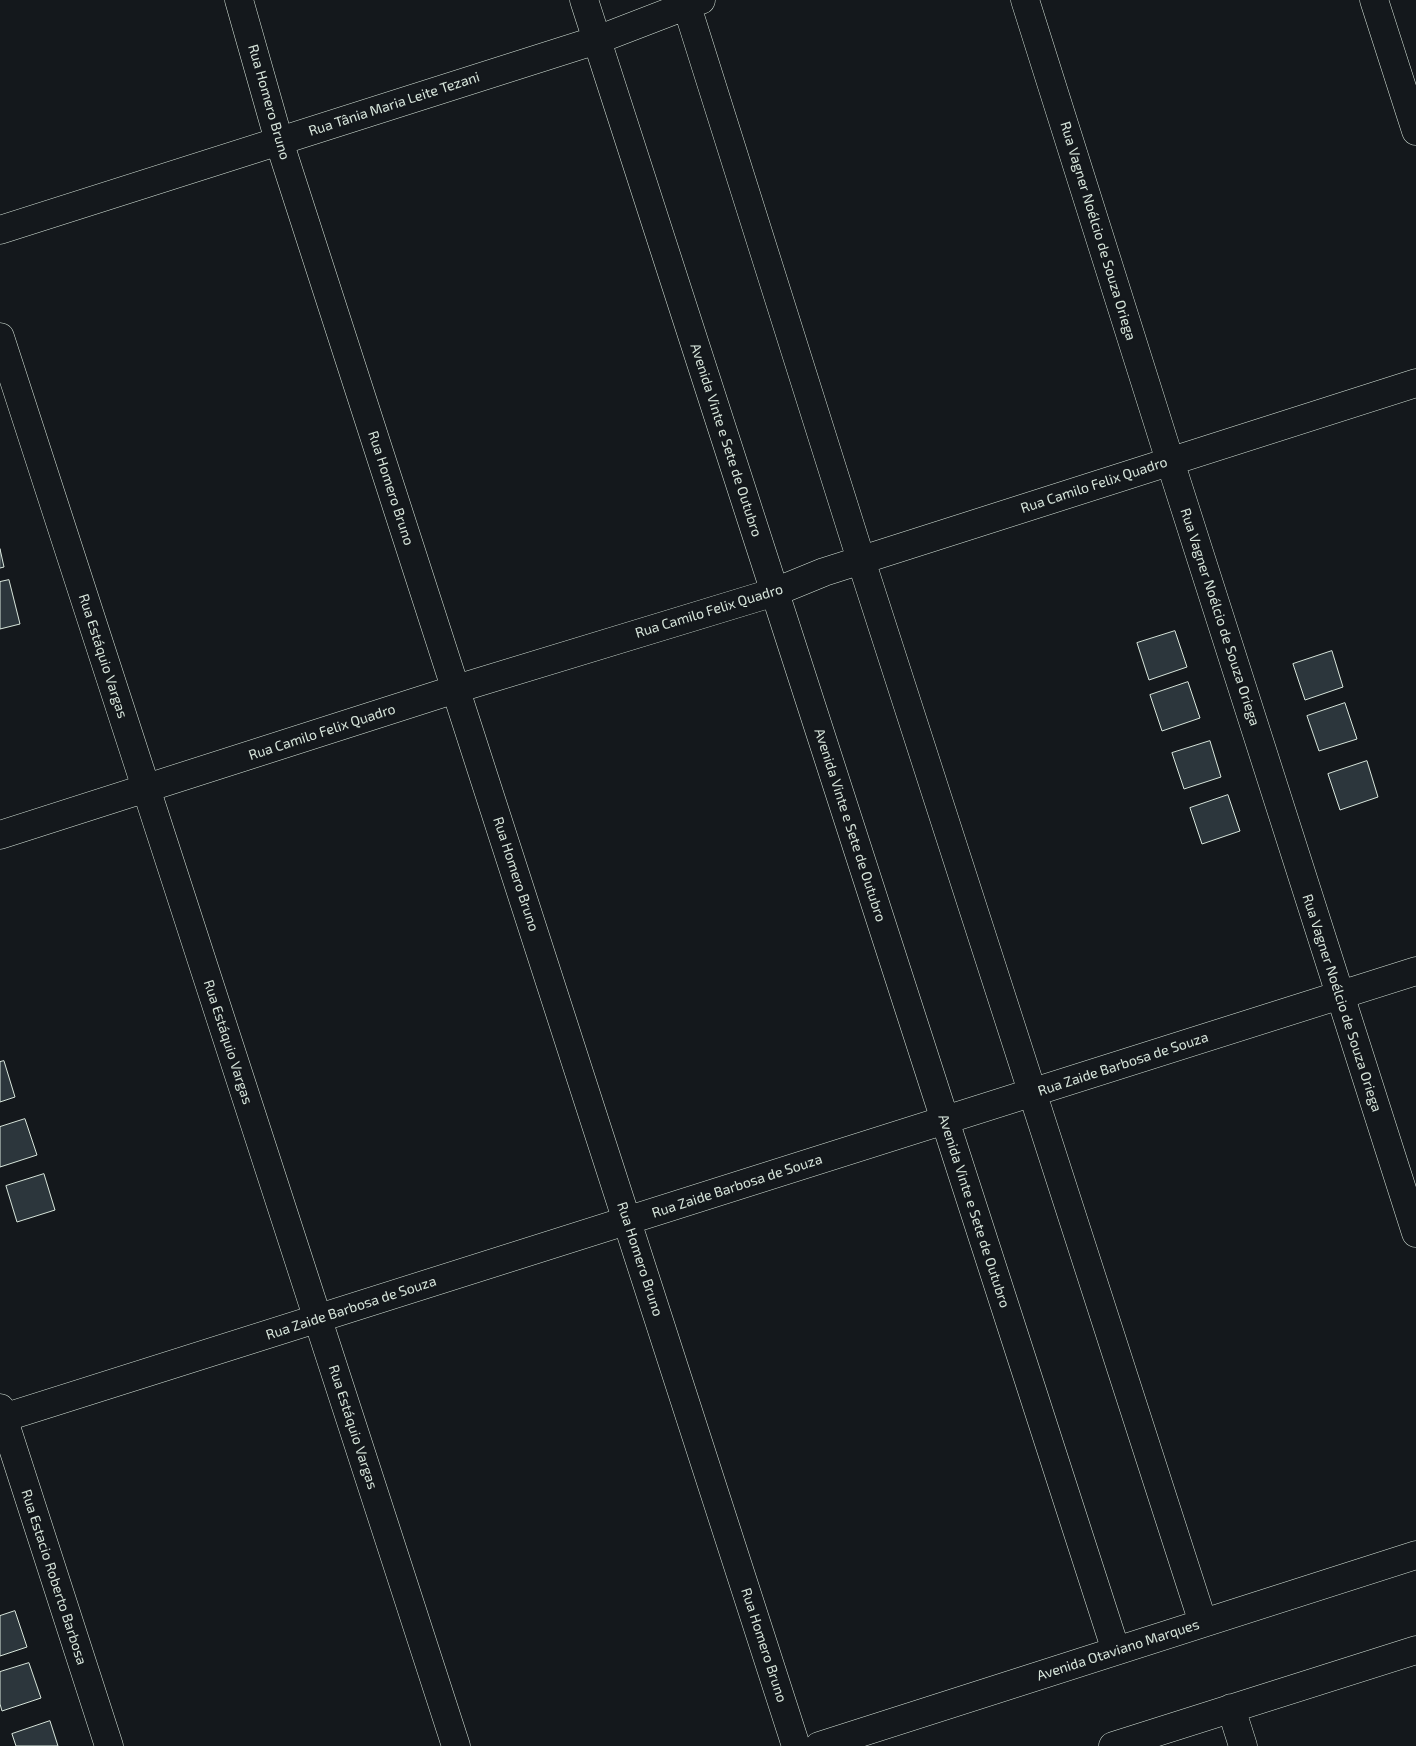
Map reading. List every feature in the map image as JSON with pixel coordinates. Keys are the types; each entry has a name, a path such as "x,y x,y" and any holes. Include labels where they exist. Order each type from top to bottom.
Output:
{"street":[{"name":"Rua Homero Bruno","path":"239,0 279,141 796,1746"},
{"name":"Avenida Vinte e Sete de Outubro","path":"584,0 1116,1651"},
{"name":"Rua Vagner Noélcio de Souza Oriega","path":"1025,0 1416,1233"},
{"path":"1374,0 1416,131"},
{"name":"Rua Tânia Maria Leite Tezani","path":"0,230 597,40 691,2"},
{"path":"691,2 861,560 1203,1623"},
{"name":"Rua Estáquio Vargas","path":"0,337 456,1746"},
{"name":"Rua Camilo Felix Quadro","path":"0,834 456,689 775,592 824,572 1416,383"},
{"name":"Rua Zaide Barbosa de Souza","path":"1,1415 318,1319 1416,970"},
{"name":"Rua Estacio Roberto Barbosa","path":"1,1415 109,1746"},
{"name":"Avenida Otaviano Marques","path":"819,1746 1416,1555"},
{"path":"1112,1746 1416,1650"},
{"path":"1231,1708 1243,1746"}],"building":[{"path":"0,549 4,567 0,568"},
{"path":"9,580 20,624 0,629 0,582"},
{"path":"1175,631 1187,667 1149,680 1137,643"},
{"path":"1332,651 1343,687 1305,700 1293,664"},
{"path":"1188,682 1200,718 1162,731 1150,695"},
{"path":"1345,703 1357,739 1319,751 1307,716"},
{"path":"1210,741 1221,777 1184,789 1172,753"},
{"path":"1367,761 1378,797 1340,810 1328,774"},
{"path":"1228,795 1240,831 1202,844 1190,808"},
{"path":"4,1061 15,1097 0,1102 0,1062"},
{"path":"25,1119 37,1155 0,1167 0,1127"},
{"path":"44,1174 55,1210 17,1222 6,1186"},
{"path":"15,1611 27,1647 0,1656 0,1616"},
{"path":"29,1663 41,1698 2,1711 0,1704 0,1672"},
{"path":"50,1721 58,1746 16,1746 12,1734"}]}
